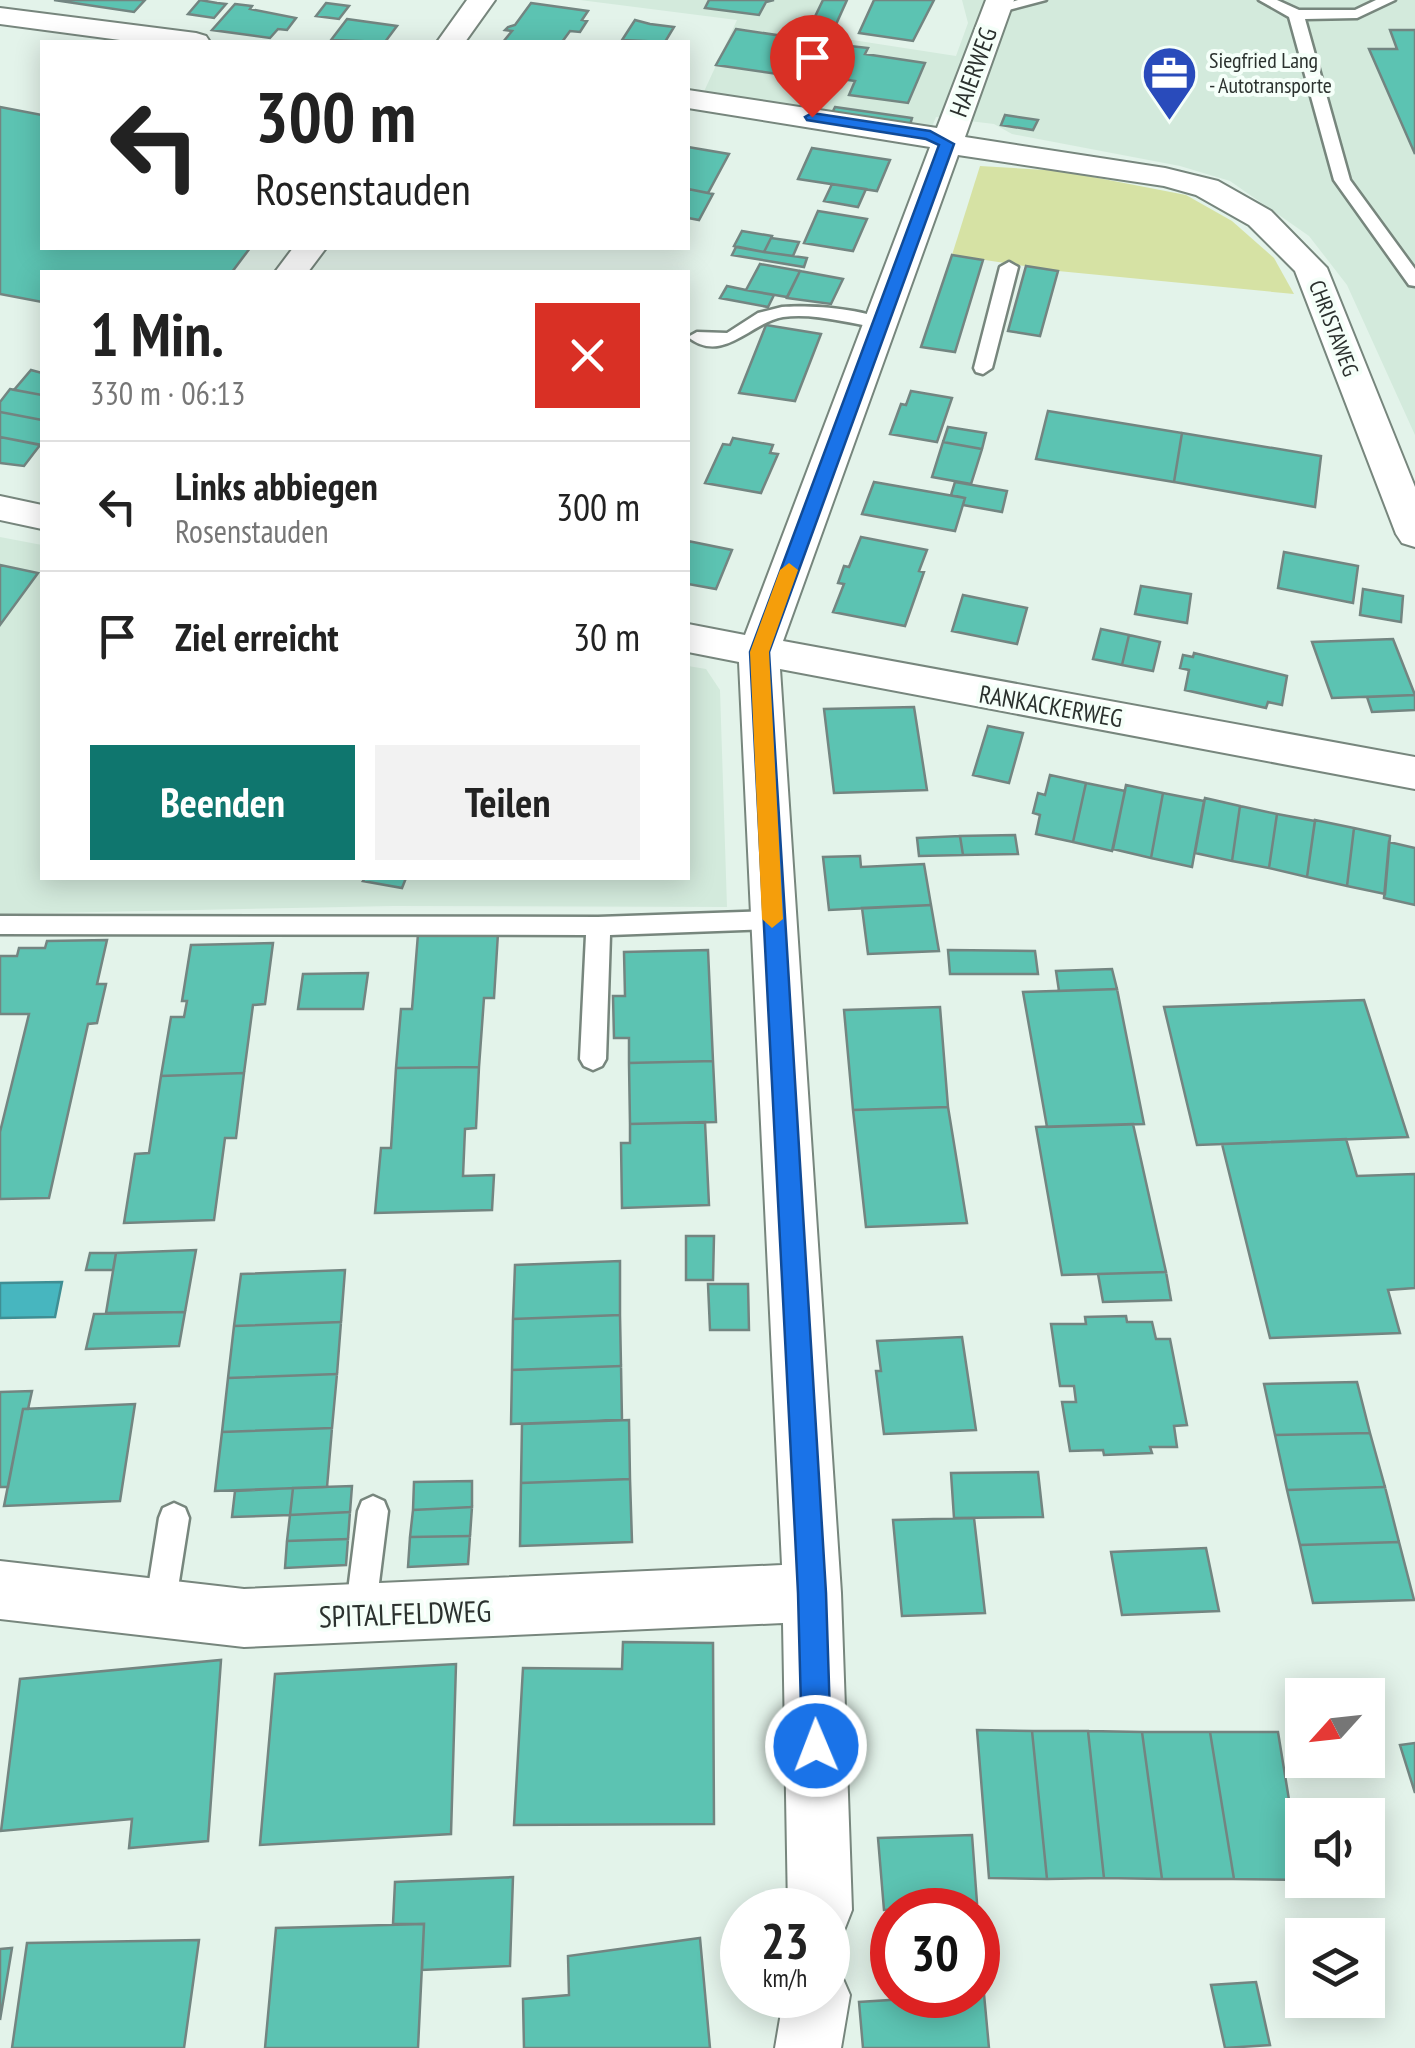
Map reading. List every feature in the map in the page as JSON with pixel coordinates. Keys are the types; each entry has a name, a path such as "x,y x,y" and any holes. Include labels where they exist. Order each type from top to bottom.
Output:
{"street":[{"path":"452,40 480,0"},
{"name":"HAIERWEG","path":"819,1888 812,1593 760,652 947,144 1012,3"},
{"path":"0,16 181,40"},
{"name":"CHRISTAWEG","path":"690,99 930,135 947,144 1165,177 1207,188 1260,218 1310,268 1415,534"},
{"path":"293,270 308,250"},
{"path":"0,508 40,516"},
{"name":"RANKACKERWEG","path":"690,638 1415,773"},
{"name":"SPITALFELDWEG","path":"0,1590 244,1618 812,1593"},
{"path":"808,2048 813,2018"}],"lane":[{"path":"1266,0 1296,15 1357,14 1388,0"},
{"path":"1296,15 1342,180 1415,280"},
{"path":"983,368 1009,267"},
{"path":"697,337 731,339 750,319 782,309 879,323"},
{"path":"0,925 598,926 772,920"},
{"path":"593,1059 598,926"},
{"path":"360,1615 372,1511"},
{"path":"160,1607 174,1518"}],"shaded area":[{"path":"580,0 848,0 833,37 956,56 968,23 962,0 1415,0 1415,435 1347,285 1309,236 1230,181 1180,166 1012,134 994,124 936,117 929,134 701,98 737,20"},
{"path":"0,537 40,545 40,880 690,880 690,666 706,669 720,690 727,907 393,906 0,914"}],"green space":[{"path":"980,166 1062,171 1186,195 1232,221 1274,258 1294,294 1058,271 952,255"}],"water":[{"path":"62,1282 55,1317 0,1318 0,1283"}],"building":[{"path":"54,0 145,0 134,12"},
{"path":"200,0 226,4 214,18 188,14"},
{"path":"709,0 774,0 766,2 759,15 705,8"},
{"path":"823,0 847,0 832,33 809,29"},
{"path":"874,0 934,0 913,41 859,33"},
{"path":"326,3 349,6 339,19 316,16"},
{"path":"531,3 588,11 580,32 570,31 563,40 505,40 512,31 505,30 515,25"},
{"path":"235,4 296,18 287,30 278,29 270,38 212,30"},
{"path":"347,19 397,26 386,40 331,40"},
{"path":"635,20 674,27 666,40 622,40"},
{"path":"736,29 850,46 833,82 716,65"},
{"path":"1390,30 1415,30 1415,154 1369,49 1397,49"},
{"path":"850,46 868,48 865,54 925,63 908,103 849,95 855,81 835,78"},
{"path":"0,107 40,115 40,250 248,250 234,270 40,270 40,302 0,294"},
{"path":"835,107 912,118 909,128 830,117"},
{"path":"1005,115 1038,120 1033,130 1001,125"},
{"path":"690,147 729,154 708,193 690,189"},
{"path":"812,148 890,160 877,191 798,179"},
{"path":"832,184 866,189 858,207 824,201"},
{"path":"690,189 713,194 699,220 690,218"},
{"path":"818,211 867,219 853,251 804,243"},
{"path":"742,231 772,236 764,252 734,246"},
{"path":"771,238 799,242 793,256 764,252"},
{"path":"736,247 807,258 804,267 732,255"},
{"path":"952,255 983,260 955,352 921,347"},
{"path":"760,264 800,271 787,297 746,290"},
{"path":"1026,266 1058,271 1040,336 1008,331"},
{"path":"800,271 843,279 831,304 787,298"},
{"path":"727,286 774,295 768,307 720,298"},
{"path":"766,325 821,334 795,401 739,393"},
{"path":"31,370 40,372 40,395 14,390"},
{"path":"10,389 40,395 40,420 0,412 0,402"},
{"path":"911,391 952,398 937,442 890,434 901,404 906,405"},
{"path":"1048,411 1182,433 1174,482 1036,459"},
{"path":"0,412 40,420 40,445 0,437"},
{"path":"948,427 986,433 982,449 943,442"},
{"path":"1182,433 1321,456 1315,507 1174,482"},
{"path":"0,437 40,445 24,466 0,463"},
{"path":"733,438 773,445 770,453 778,454 761,493 705,483 723,444 730,445"},
{"path":"943,442 982,449 971,484 932,477"},
{"path":"874,482 965,498 955,531 862,514"},
{"path":"955,482 1007,491 1002,512 963,505 965,498 951,495"},
{"path":"861,537 927,550 919,571 924,572 905,626 833,612 844,584 838,583 844,566 849,567"},
{"path":"690,541 732,550 716,589 690,584"},
{"path":"1284,552 1358,566 1353,603 1278,588"},
{"path":"0,565 38,573 0,625"},
{"path":"1141,586 1191,594 1187,623 1135,614"},
{"path":"1363,589 1403,596 1401,622 1360,615"},
{"path":"963,595 1027,608 1017,644 952,631"},
{"path":"1101,629 1129,635 1122,665 1093,659"},
{"path":"1129,635 1160,642 1153,671 1122,665"},
{"path":"1393,639 1415,695 1332,698 1312,642"},
{"path":"1194,653 1287,676 1282,705 1268,702 1266,708 1185,690 1189,670 1180,668 1183,655 1193,657"},
{"path":"1415,695 1415,710 1372,712 1367,697"},
{"path":"914,707 927,790 834,793 824,709"},
{"path":"988,726 1023,733 1009,783 973,775"},
{"path":"1050,775 1086,783 1073,842 1036,834 1040,815 1033,813 1038,793 1045,795"},
{"path":"1086,783 1125,791 1112,851 1073,842"},
{"path":"1126,785 1163,793 1151,858 1113,849"},
{"path":"1163,793 1204,801 1192,867 1151,858"},
{"path":"1205,798 1240,806 1232,861 1195,853"},
{"path":"1240,806 1277,814 1269,868 1232,861"},
{"path":"1277,814 1315,821 1307,877 1269,868"},
{"path":"1315,820 1354,828 1347,886 1307,877"},
{"path":"1354,828 1390,836 1385,894 1347,886"},
{"path":"1015,835 1018,854 963,855 960,836"},
{"path":"960,836 963,855 919,856 917,838"},
{"path":"1389,842 1415,848 1415,905 1384,898"},
{"path":"860,856 861,867 924,864 931,905 829,910 823,857"},
{"path":"364,880 405,880 402,888"},
{"path":"931,905 939,951 868,954 862,908"},
{"path":"498,933 494,998 484,998 479,1067 396,1068 401,1009 412,1009 418,934"},
{"path":"107,940 97,984 106,984 97,1023 88,1024 49,1198 0,1199 0,1132 29,1014 0,1014 0,956 17,956 19,948 45,948 47,941"},
{"path":"273,943 265,1004 253,1005 244,1073 161,1076 171,1017 184,1017 187,1001 182,1001 191,945"},
{"path":"708,950 713,1061 629,1063 629,1038 614,1038 613,996 625,996 624,952"},
{"path":"948,950 1035,951 1038,974 950,974"},
{"path":"1112,969 1117,989 1059,991 1056,971"},
{"path":"368,973 363,1009 298,1009 303,974"},
{"path":"1117,989 1144,1124 1047,1127 1023,992"},
{"path":"1364,1000 1408,1137 1197,1145 1164,1007"},
{"path":"940,1007 948,1107 853,1110 844,1010"},
{"path":"713,1061 716,1122 630,1124 629,1063"},
{"path":"479,1067 476,1128 465,1129 463,1176 494,1175 492,1210 375,1213 381,1148 391,1148 396,1068"},
{"path":"244,1073 236,1138 225,1138 214,1220 124,1223 135,1154 149,1153 161,1076"},
{"path":"948,1107 967,1223 866,1227 853,1110"},
{"path":"705,1122 709,1205 622,1208 621,1143 630,1143 630,1124"},
{"path":"1133,1124 1166,1272 1062,1275 1036,1127"},
{"path":"1346,1139 1357,1176 1415,1174 1415,1288 1388,1290 1400,1333 1270,1338 1222,1144"},
{"path":"686,1236 714,1236 713,1280 686,1280"},
{"path":"196,1250 185,1312 106,1313 116,1253"},
{"path":"90,1253 116,1253 113,1270 86,1270"},
{"path":"620,1261 620,1315 513,1319 515,1265"},
{"path":"345,1270 341,1322 234,1326 241,1274"},
{"path":"1166,1272 1171,1300 1103,1302 1098,1274"},
{"path":"708,1284 748,1284 749,1330 710,1330"},
{"path":"185,1312 179,1346 86,1349 94,1314"},
{"path":"620,1315 621,1366 512,1370 513,1319"},
{"path":"1126,1316 1127,1322 1152,1322 1156,1339 1170,1339 1187,1425 1174,1426 1177,1447 1150,1447 1152,1453 1104,1455 1103,1450 1070,1451 1062,1402 1076,1402 1074,1386 1060,1386 1051,1324 1086,1324 1085,1317"},
{"path":"341,1322 337,1374 228,1378 234,1326"},
{"path":"962,1337 976,1430 884,1434 876,1371 881,1371 877,1341"},
{"path":"621,1366 622,1420 511,1424 512,1370"},
{"path":"337,1374 332,1428 222,1432 228,1378"},
{"path":"1357,1382 1370,1433 1275,1435 1264,1384"},
{"path":"32,1391 28,1409 23,1409 8,1487 0,1487 0,1392"},
{"path":"135,1404 120,1501 4,1506 23,1409"},
{"path":"629,1420 630,1479 521,1483 522,1424"},
{"path":"332,1428 327,1487 215,1491 222,1432"},
{"path":"1370,1433 1385,1487 1287,1490 1275,1435"},
{"path":"1038,1472 1043,1517 954,1518 951,1473"},
{"path":"630,1479 632,1542 520,1546 521,1483"},
{"path":"472,1481 472,1507 413,1510 414,1482"},
{"path":"352,1486 350,1512 290,1515 293,1488"},
{"path":"1385,1487 1399,1542 1300,1545 1287,1490"},
{"path":"293,1488 290,1515 232,1517 235,1491"},
{"path":"472,1507 470,1536 410,1537 413,1510"},
{"path":"350,1512 348,1539 287,1541 290,1515"},
{"path":"974,1518 985,1613 902,1616 893,1520"},
{"path":"470,1536 468,1564 408,1567 410,1537"},
{"path":"348,1539 346,1565 285,1568 287,1541"},
{"path":"1399,1542 1414,1600 1313,1603 1300,1545"},
{"path":"1206,1548 1219,1611 1122,1615 1111,1552"},
{"path":"623,1642 713,1643 714,1824 514,1825 523,1668 622,1669"},
{"path":"221,1660 208,1841 129,1848 132,1819 1,1831 20,1679"},
{"path":"456,1664 451,1834 260,1845 275,1674"},
{"path":"977,1730 1032,1731 1047,1879 989,1878"},
{"path":"1032,1731 1088,1731 1104,1878 1047,1879"},
{"path":"1088,1731 1142,1732 1162,1879 1104,1878"},
{"path":"1142,1732 1210,1732 1234,1879 1162,1879"},
{"path":"1210,1732 1278,1732 1289,1798 1285,1798 1285,1880 1234,1879"},
{"path":"1415,1743 1415,1793 1400,1745"},
{"path":"972,1835 976,1888 882,1888 878,1838"},
{"path":"513,1877 510,1966 422,1970 424,1924 393,1924 395,1882"},
{"path":"424,1924 418,2048 265,2048 276,1928"},
{"path":"700,1938 710,2048 524,2048 523,1999 569,1995 568,1956"},
{"path":"199,1940 184,2048 12,2048 27,1943"},
{"path":"12,1948 0,2020 0,1949"},
{"path":"1256,1982 1270,2045 1225,2048 1211,1985"},
{"path":"870,2001 870,2018 986,2018 989,2048 863,2048 859,2002"}],"slow traffic":[{"path":"772,919 760,652 789,570"}],"place":[{"name":"Siegfried Lang - Autotransporte","path":"1170,122"}],"route":[{"path":"812,117 930,135 947,144 760,652 812,1593 816,1746"}]}
